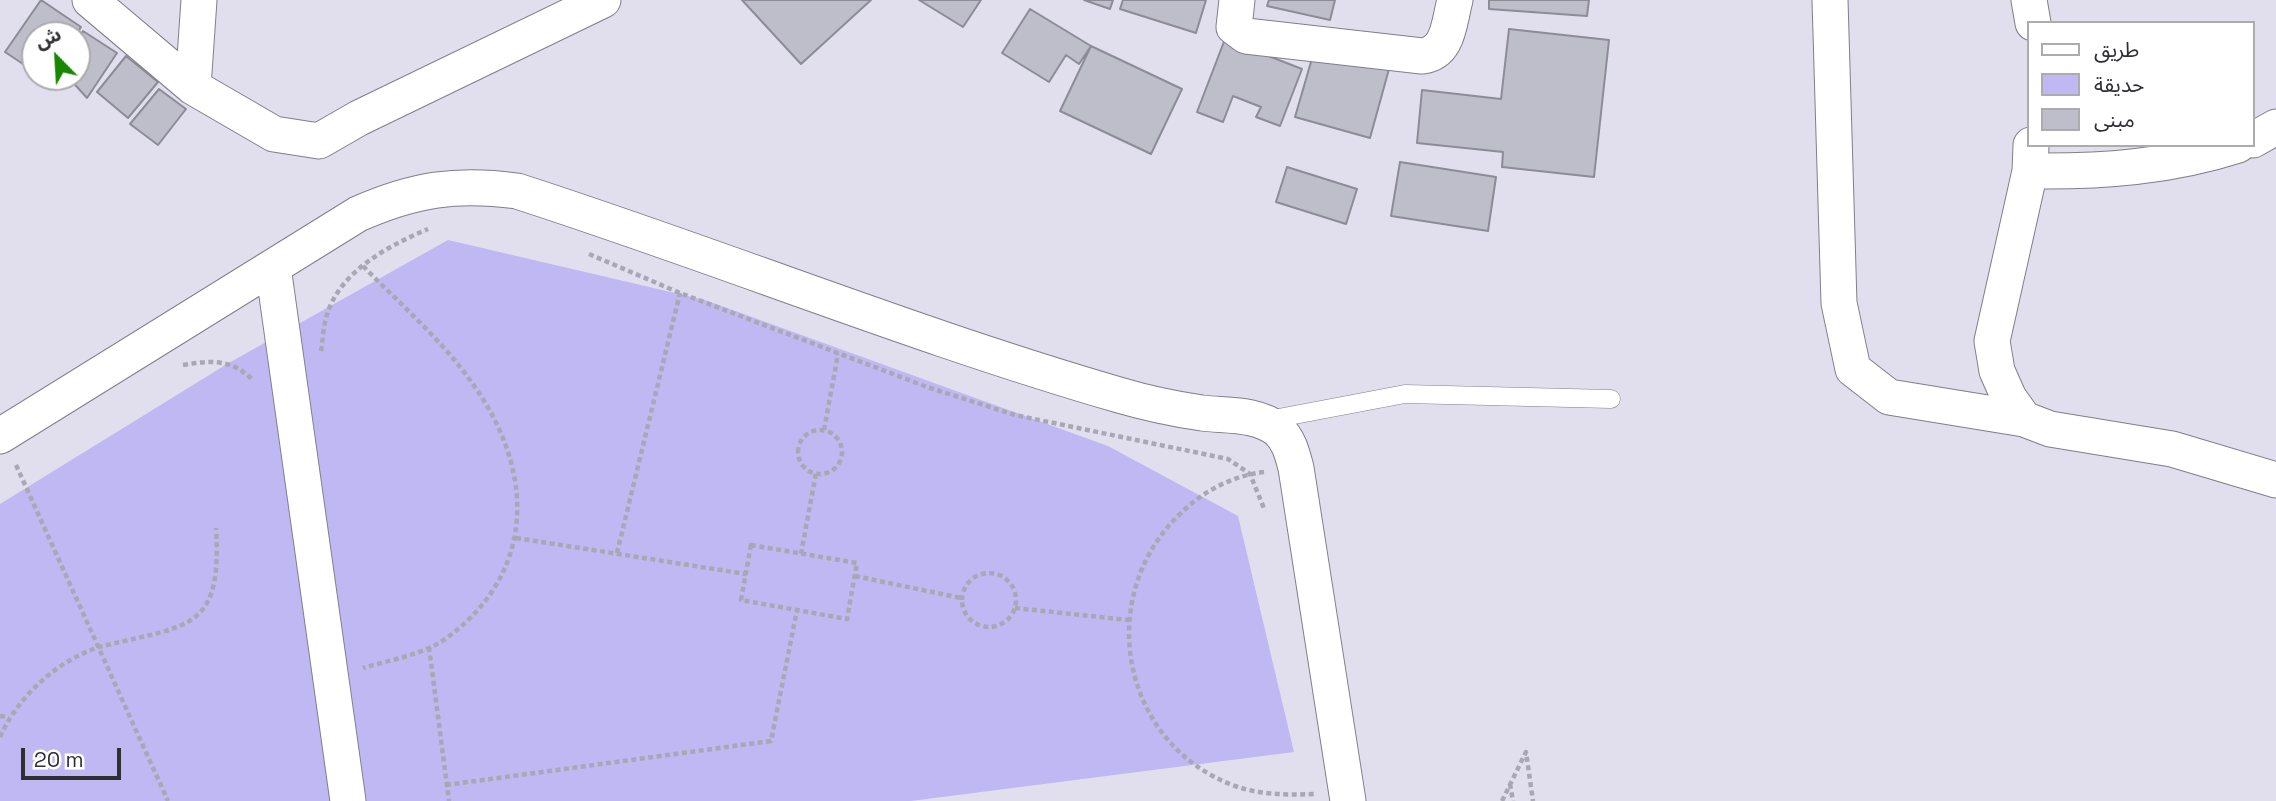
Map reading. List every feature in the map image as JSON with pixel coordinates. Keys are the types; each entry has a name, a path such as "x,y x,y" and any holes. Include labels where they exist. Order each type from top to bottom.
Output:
{"street":[{"path":"90,0 193,87 274,134 319,141 359,118 603,0"},
{"path":"193,87 200,0"},
{"path":"1237,0 1234,27 1246,36 1422,56 1436,53 1445,41 1455,0"},
{"path":"1830,0 1839,303 1853,369 1889,397 2024,419 2050,429 2172,449 2276,480"},
{"path":"2029,0 2033,21"},
{"path":"2255,140 2276,127"},
{"path":"2024,419 2009,398 1997,371 1992,341 2030,158 2103,172 2190,161 2232,147"},
{"path":"8,450 273,267 358,214 395,198 436,188 476,186 517,191 906,327 1119,395 1171,408 1263,421 1278,430 1289,443 1296,468 1333,797"},
{"path":"273,267 348,801"}],"lane":[{"path":"1263,421 1405,394 1611,399"}],"path":[{"path":"320,356 326,315 351,275 397,242 433,227"},
{"path":"587,254 680,293 927,387 1016,415 1228,459 1250,474 1268,519"},
{"path":"363,266 452,358 495,418 510,455 517,503 516,538 503,577 478,609 447,638 429,647 363,668"},
{"path":"617,553 680,293"},
{"path":"824,430 838,354"},
{"path":"173,366 215,360 241,368 262,388"},
{"path":"824,430 840,441 841,461 835,469 816,474 800,462 800,443 805,435 824,430"},
{"path":"8,450 27,458"},
{"path":"8,450 8,470"},
{"path":"8,450 168,801"},
{"path":"1296,468 1250,474 1218,485 1190,504 1166,527 1147,555 1134,586 1128,620 1130,662 1143,702 1174,745 1197,766 1234,786 1276,795 1333,797"},
{"path":"801,554 816,474"},
{"path":"0,737 9,717 51,674 98,648 173,631 200,613 215,586 218,558 216,528"},
{"path":"516,538 746,574"},
{"path":"751,545 801,554 857,563 847,619 741,600 751,545"},
{"path":"994,573 1013,586 1016,597 1010,619 989,628 968,619 961,598 972,578 994,573"},
{"path":"855,576 961,598"},
{"path":"1015,608 1128,620"},
{"path":"446,785 771,741 797,610"},
{"path":"429,647 449,801"},
{"path":"361,655 364,682"},
{"path":"0,716 9,717"},
{"path":"1502,801 1526,752 1533,801"},
{"path":"1316,780 1333,797"},
{"path":"1510,784 1513,801"},
{"path":"1319,801 1333,797"}],"green space":[{"path":"448,240 705,300 1108,446 1238,516 1294,752 911,801 0,801 0,504 227,364"}],"building":[{"path":"41,0 72,21 26,21"},
{"path":"742,0 871,0 801,64"},
{"path":"919,0 981,0 963,27"},
{"path":"1084,0 1113,0 1110,9"},
{"path":"1123,0 1206,0 1196,33 1120,9"},
{"path":"1269,0 1335,0 1330,20 1267,6"},
{"path":"1489,0 1589,0 1587,16 1489,9"},
{"path":"1030,9 1091,46 1079,64 1066,55 1049,82 1002,53"},
{"path":"21,29 21,63 5,52"},
{"path":"1509,29 1609,40 1594,177 1502,167 1503,152 1417,143 1422,90 1501,99"},
{"path":"91,36 117,53 87,98 81,91 91,91"},
{"path":"1225,39 1302,69 1280,126 1256,117 1261,107 1233,96 1223,122 1197,112"},
{"path":"1091,46 1182,89 1151,154 1060,111"},
{"path":"1315,48 1389,69 1370,138 1295,117"},
{"path":"126,56 158,82 128,118 97,92"},
{"path":"159,89 186,109 158,145 130,124"},
{"path":"1400,162 1496,177 1488,231 1391,216"},
{"path":"1287,167 1357,189 1346,224 1276,202"}]}
